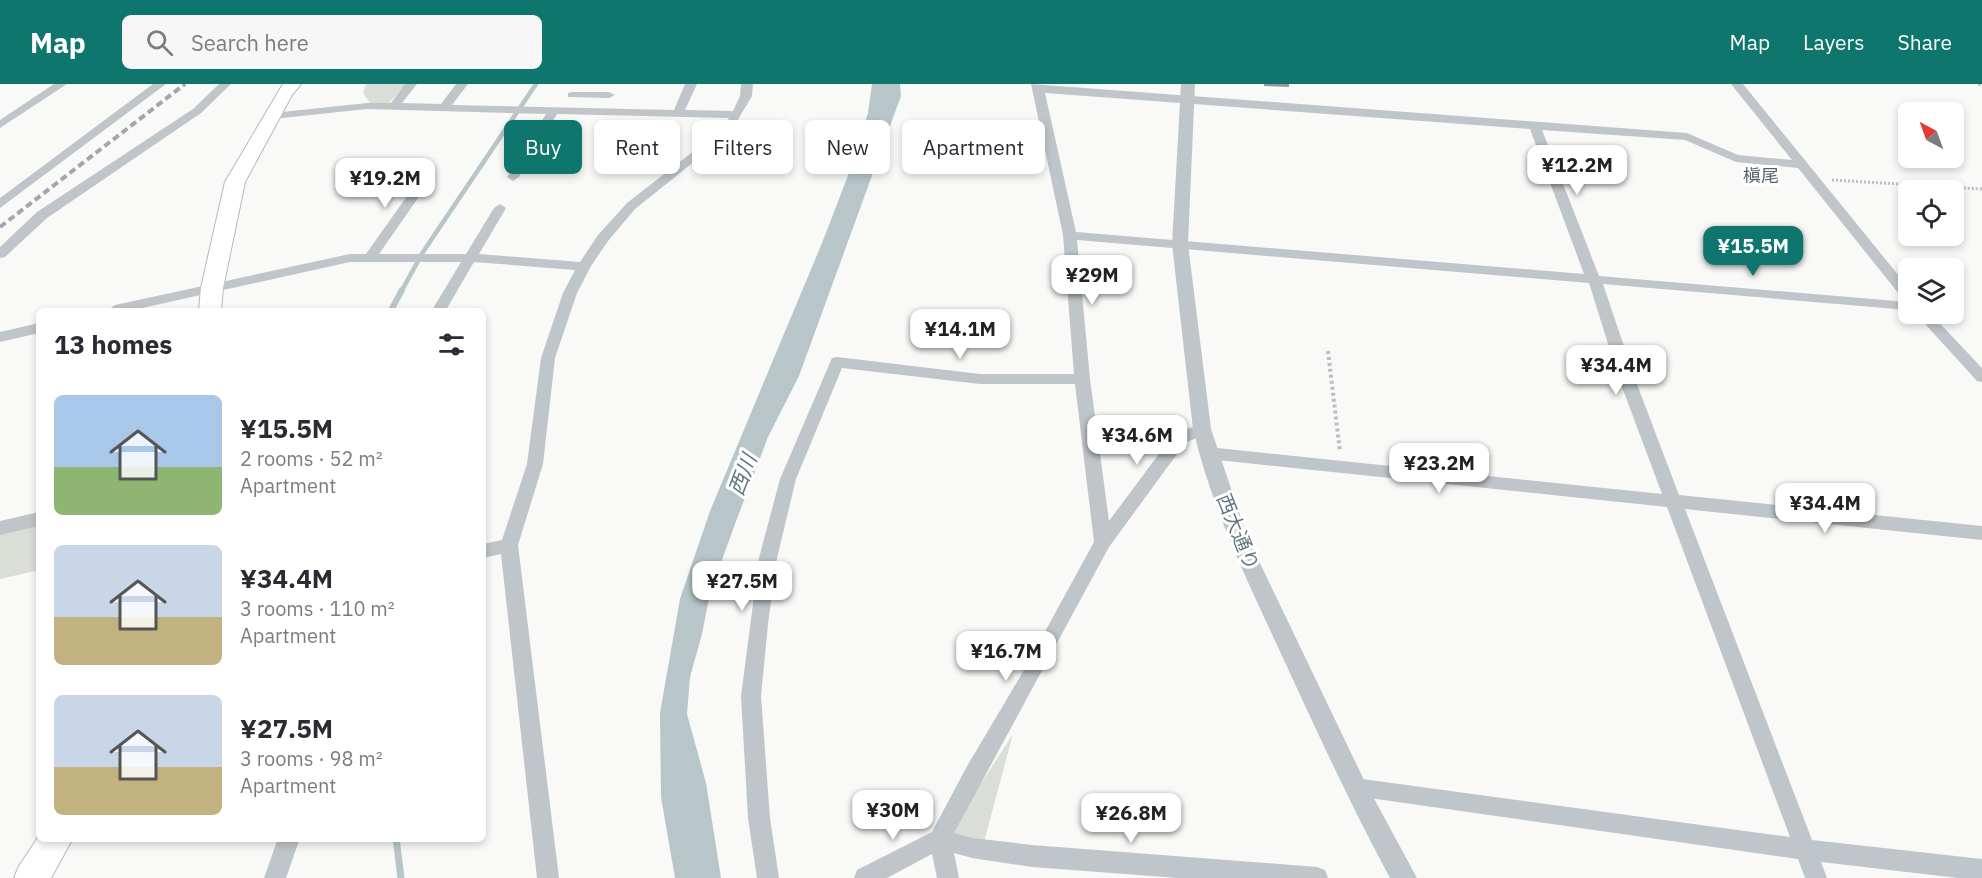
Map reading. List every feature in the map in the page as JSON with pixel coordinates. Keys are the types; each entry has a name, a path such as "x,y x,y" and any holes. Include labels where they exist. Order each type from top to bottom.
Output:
{"main road":[{"path":"210,308 212,288 235,182 292,84"},
{"path":"31,878 54,842"}],"street":[{"path":"0,124 61,84"},
{"path":"0,204 160,84"},
{"path":"0,254 42,215 197,111 225,84"},
{"path":"394,107 411,84"},
{"path":"444,108 462,84"},
{"path":"513,177 578,84"},
{"path":"678,113 691,84"},
{"path":"548,878 509,545 535,464 548,358 570,293 584,266 631,206 726,131 746,96 747,84"},
{"path":"1737,84 1898,283"},
{"path":"1103,542 1082,379 1070,235 1037,86 1187,92 1535,127 1687,137 1737,158 1804,165"},
{"name":"西大通り","path":"1187,92 1180,244 1202,429 1208,453 1238,536 1354,788 1404,878"},
{"path":"572,95 609,95"},
{"path":"273,116 367,106 736,116"},
{"path":"1535,127 1590,273 1595,280 1627,379 1816,878"},
{"path":"369,259 426,178"},
{"path":"440,308 500,208"},
{"path":"1070,235 1898,305"},
{"path":"124,308 350,258 471,258 584,266"},
{"path":"1932,324 1982,377"},
{"path":"0,337 36,329"},
{"path":"768,878 759,818 751,696 759,624 768,558 788,479 837,362 980,379 1082,379"},
{"path":"866,878 940,839 973,775 1031,676 1103,542 1179,439 1202,429"},
{"path":"1208,453 1982,533"},
{"path":"0,528 36,520"},
{"path":"486,550 509,545"},
{"path":"1354,788 1807,850 1982,870"},
{"path":"940,839 948,878"},
{"path":"940,839 972,848 1032,856 1317,878"},
{"path":"275,878 288,842"}],"path":[{"path":"1978,84 1982,87"},
{"path":"1816,179 1982,189"},
{"path":"1328,351 1342,466"}],"shaded area":[{"path":"366,84 406,84 389,103 370,103 363,93"},
{"path":"36,521 36,571 0,579 0,529"},
{"path":"1013,734 984,842 947,836"}],"water":[{"path":"872,84 900,84 901,96 890,126 890,120 866,120"},
{"name":"西川","path":"849,174 873,174 799,376 768,437 735,524 710,593 690,677 687,714 706,783 721,878 675,878 661,797 660,713 680,599 710,511"}],"waterway":[{"path":"401,292 423,252 536,84"},
{"path":"392,308 402,290"},
{"path":"396,842 401,878"}],"railway":[{"path":"0,227 185,84"}],"district":[{"name":"槇尾","path":"1761,176"}]}
